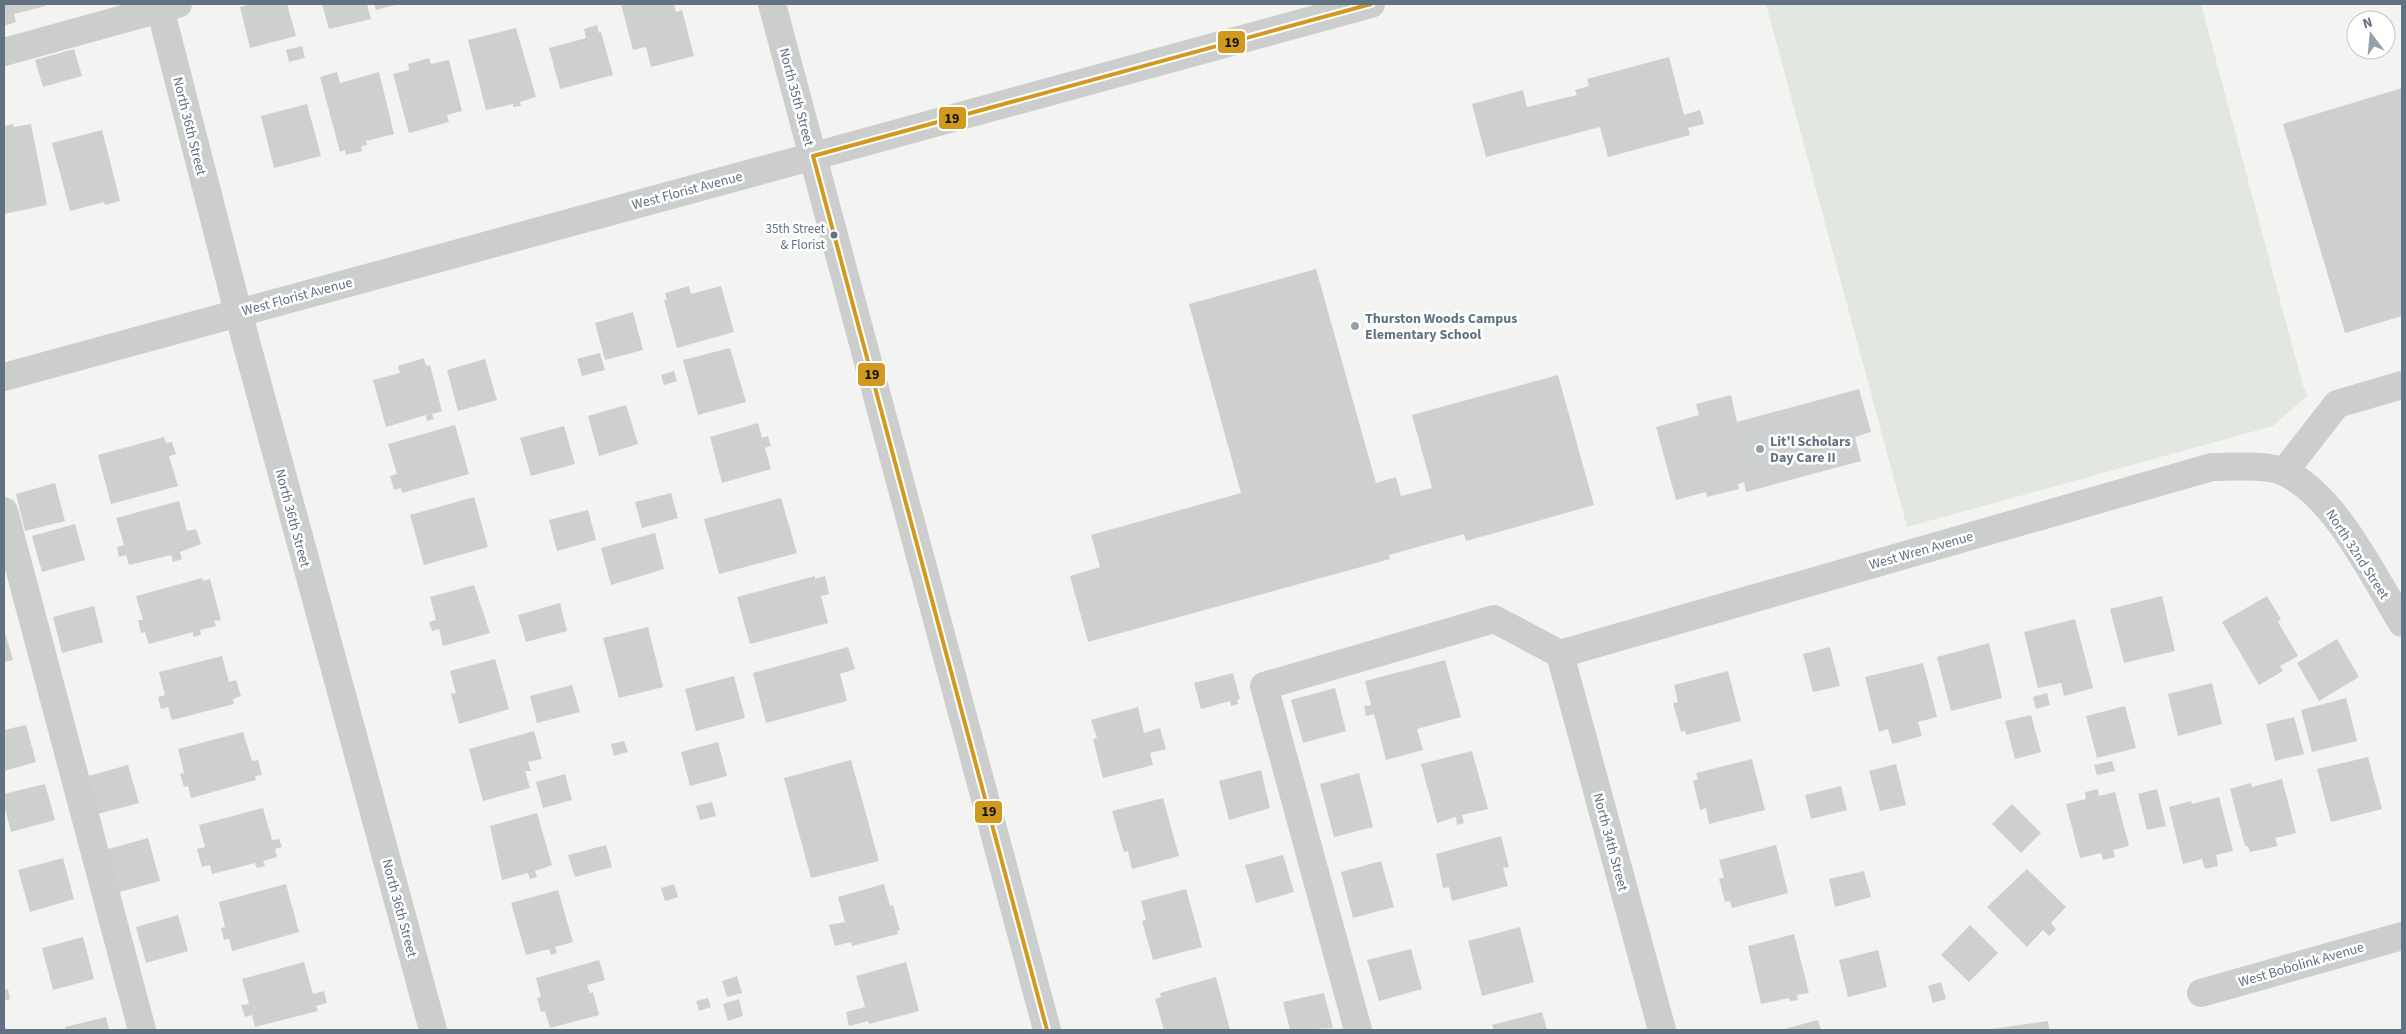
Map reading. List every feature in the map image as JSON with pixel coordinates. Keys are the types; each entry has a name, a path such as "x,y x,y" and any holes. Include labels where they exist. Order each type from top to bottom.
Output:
{"street":[{"name":"North 35th Street","path":"772,4 1047,1030"},
{"name":"West Florist Avenue","path":"4,377 1371,4"},
{"path":"4,52 166,5"},
{"name":"North 36th Street","path":"166,5 238,312 433,1030"},
{"path":"2284,472 2337,404 2402,386"},
{"name":"West Wren Avenue","path":"1560,654 2212,468 2249,467 2284,472"},
{"name":"North 32nd Street","path":"2284,472 2316,493 2336,517 2402,623"},
{"path":"4,511 142,1030"},
{"path":"1358,1030 1264,686 1494,619 1560,654"},
{"name":"North 34th Street","path":"1560,654 1662,1030"},
{"name":"West Bobolink Avenue","path":"2201,993 2402,936"}],"shaded area":[{"path":"1766,4 2201,4 2303,386 2308,395 2273,426 1907,527"}],"building":[{"path":"4,4 45,4 46,6 14,14 16,22 4,26"},
{"path":"253,4 287,4 296,36 250,48 240,7"},
{"path":"322,4 367,4 371,19 329,29"},
{"path":"374,4 399,4 376,10"},
{"path":"621,4 674,4 676,12 682,10 694,56 651,67 646,47 633,50"},
{"path":"597,25 599,33 601,32 613,75 560,89 549,48 586,38 584,29"},
{"path":"516,28 536,97 520,102 521,106 513,107 513,104 486,110 468,40"},
{"path":"302,46 305,58 289,62 286,50"},
{"path":"74,49 82,76 43,87 35,60"},
{"path":"1669,57 1684,115 1700,110 1704,124 1688,128 1690,135 1608,157 1600,127 1486,157 1472,104 1523,90 1527,107 1577,95 1575,90 1589,86 1587,79"},
{"path":"429,58 431,64 449,60 462,111 447,115 449,122 409,133 393,74 409,70 408,64"},
{"path":"337,72 340,83 379,72 394,134 366,141 367,145 361,146 362,151 346,155 345,150 340,152 320,77"},
{"path":"2402,88 2402,316 2345,333 2283,124"},
{"path":"307,104 321,156 274,168 261,116"},
{"path":"13,124 13,127 31,124 47,205 4,214 4,126"},
{"path":"102,130 120,201 105,205 104,202 70,211 52,143"},
{"path":"1316,269 1376,483 1396,477 1401,496 1432,488 1412,415 1558,375 1594,505 1466,541 1464,534 1389,555 1390,559 1088,642 1070,576 1100,567 1091,535 1241,493 1189,304"},
{"path":"689,286 691,294 721,286 734,332 677,348 664,300 667,300 665,293"},
{"path":"633,312 643,350 605,360 595,323"},
{"path":"730,348 746,402 698,415 683,360"},
{"path":"600,353 605,370 582,376 577,359"},
{"path":"424,358 426,366 430,365 442,411 432,414 434,419 427,421 426,415 386,427 373,380 400,373 398,366"},
{"path":"485,359 497,400 458,411 447,370"},
{"path":"674,371 677,381 664,385 661,375"},
{"name":"Lit'l Scholars Day Care II","path":"1859,389 1871,432 1855,437 1861,461 1746,492 1744,482 1738,484 1739,489 1707,497 1706,492 1676,500 1656,427 1699,415 1696,404 1731,395 1737,422"},
{"path":"626,405 638,444 599,456 588,416"},
{"path":"758,423 762,438 768,436 771,446 765,448 771,469 722,483 710,437"},
{"path":"455,425 469,474 402,493 401,488 394,490 390,476 397,474 388,444"},
{"path":"564,426 575,464 531,476 520,438"},
{"path":"164,437 166,443 172,442 176,454 169,456 178,486 111,504 98,455"},
{"path":"55,483 65,521 25,531 16,494"},
{"path":"671,493 678,518 642,528 635,502"},
{"path":"474,497 488,547 424,565 410,515"},
{"path":"781,498 797,553 719,574 704,519"},
{"path":"179,501 187,531 196,529 201,544 180,552 182,559 173,562 171,555 129,565 126,555 119,557 117,547 124,545 116,518"},
{"path":"588,510 596,540 557,551 549,520"},
{"path":"75,524 85,560 42,572 32,536"},
{"path":"655,533 664,569 611,585 601,548"},
{"path":"815,576 815,579 825,576 829,594 821,596 828,623 750,644 737,597"},
{"path":"202,578 203,581 210,579 221,620 214,621 216,626 200,630 201,635 193,637 193,632 149,644 145,632 141,633 138,620 143,620 136,596"},
{"path":"474,585 490,633 443,646 439,629 432,631 429,622 436,620 430,597"},
{"path":"2162,596 2175,651 2124,663 2110,609"},
{"path":"2267,596 2281,619 2278,622 2298,656 2280,666 2283,671 2259,685 2222,622"},
{"path":"560,603 567,631 526,642 518,615"},
{"path":"94,606 103,642 62,653 53,617"},
{"path":"2075,619 2093,688 2064,696 2061,683 2038,688 2024,632"},
{"path":"648,627 663,687 619,698 603,638"},
{"path":"4,629 13,660 4,662"},
{"path":"2337,639 2359,677 2319,701 2297,663"},
{"path":"1989,643 2002,698 1951,711 1937,657"},
{"path":"848,647 855,669 840,674 847,701 766,723 753,673"},
{"path":"1830,647 1840,686 1813,692 1803,654"},
{"path":"222,656 229,682 236,680 241,696 233,699 234,704 172,720 168,707 161,709 158,697 165,695 159,672"},
{"path":"495,659 509,709 459,724 451,694 456,693 450,671"},
{"path":"1445,660 1461,717 1417,729 1423,750 1386,760 1374,714 1366,716 1364,706 1371,705 1365,681"},
{"path":"1923,663 1937,717 1918,722 1922,736 1892,744 1888,729 1879,732 1865,677"},
{"path":"1728,671 1741,721 1686,735 1685,731 1681,732 1673,703 1678,702 1674,685"},
{"path":"1233,673 1240,699 1237,700 1238,704 1231,706 1230,701 1201,709 1194,683"},
{"path":"734,676 745,718 696,731 685,689"},
{"path":"2212,683 2222,724 2178,736 2168,694"},
{"path":"572,685 580,712 537,723 530,696"},
{"path":"1335,688 1346,731 1303,743 1291,700"},
{"path":"2047,693 2050,705 2036,709 2033,697"},
{"path":"2346,698 2357,741 2312,752 2301,710"},
{"path":"2125,706 2136,748 2097,758 2086,716"},
{"path":"1138,707 1144,733 1160,728 1166,749 1150,753 1153,765 1103,778 1093,739 1097,738 1091,720"},
{"path":"2031,715 2041,752 2015,759 2005,721"},
{"path":"2294,717 2304,754 2275,761 2266,724"},
{"path":"26,725 36,762 4,771 4,730"},
{"path":"534,731 542,759 528,762 531,771 525,771 530,788 483,801 469,749"},
{"path":"243,732 252,761 258,760 262,775 255,776 256,780 191,798 188,786 184,787 180,774 184,773 178,749"},
{"path":"624,741 628,752 614,756 611,744"},
{"path":"718,742 727,776 690,786 681,752"},
{"path":"1472,751 1488,809 1462,815 1464,823 1457,825 1456,817 1437,823 1421,764"},
{"path":"2368,757 2382,809 2331,822 2317,769"},
{"path":"1752,759 1765,810 1709,824 1706,808 1700,810 1693,781 1698,779 1696,773"},
{"path":"851,760 879,861 811,878 784,778"},
{"path":"2112,761 2115,771 2097,775 2094,765"},
{"path":"1896,764 1906,805 1880,811 1869,771"},
{"path":"128,765 139,803 98,814 88,776"},
{"path":"1261,770 1270,808 1229,820 1219,781"},
{"path":"1359,773 1373,827 1334,837 1320,784"},
{"path":"565,774 572,800 543,808 536,782"},
{"path":"2282,779 2296,833 2275,838 2278,846 2250,852 2248,846 2245,846 2230,789 2251,783 2252,787"},
{"path":"45,784 55,820 11,832 4,805 4,794"},
{"path":"1841,786 1847,810 1811,819 1805,795"},
{"path":"2098,789 2099,796 2115,792 2129,846 2113,850 2115,857 2103,860 2101,853 2080,858 2066,804 2086,799 2085,792"},
{"path":"2157,789 2166,826 2147,830 2138,794"},
{"path":"2219,797 2233,851 2216,855 2218,866 2205,869 2202,859 2183,864 2169,807 2191,801 2192,804"},
{"path":"1163,798 1179,856 1132,869 1128,851 1124,852 1112,811"},
{"path":"712,802 716,816 700,820 696,806"},
{"path":"2012,804 2041,833 2021,853 1992,824"},
{"path":"263,808 272,840 279,839 282,847 275,849 277,857 263,861 265,866 257,868 255,863 212,874 210,865 202,867 197,849 205,847 199,825"},
{"path":"537,813 552,865 535,871 537,877 530,879 528,873 502,880 490,826"},
{"path":"1501,836 1509,867 1503,868 1508,886 1452,901 1449,887 1443,888 1436,854"},
{"path":"148,838 160,881 119,892 108,849"},
{"path":"606,845 612,867 575,877 568,855"},
{"path":"1776,845 1788,893 1732,908 1730,901 1725,902 1719,879 1724,877 1719,860"},
{"path":"1283,855 1294,892 1256,903 1245,865"},
{"path":"63,858 74,899 30,912 18,870"},
{"path":"1381,861 1394,907 1353,918 1341,872"},
{"path":"2027,869 2066,907 2051,923 2056,929 2049,936 2043,930 2027,947 1987,907"},
{"path":"1864,871 1871,897 1835,907 1829,879"},
{"path":"286,884 299,932 232,951 229,939 224,940 221,928 225,927 219,902"},
{"path":"674,884 678,897 665,901 661,888"},
{"path":"884,884 890,906 893,905 900,930 897,931 898,934 852,946 851,942 835,946 829,925 845,922 838,897"},
{"path":"1186,889 1202,947 1153,960 1142,921 1146,920 1141,901"},
{"path":"558,890 573,942 555,947 557,953 551,955 549,949 526,955 511,903"},
{"path":"178,915 188,951 146,963 136,927"},
{"path":"1970,925 1998,953 1969,982 1941,955"},
{"path":"1520,927 1534,982 1482,996 1468,941"},
{"path":"1794,934 1809,993 1797,995 1798,1000 1790,1001 1789,998 1761,1004 1748,946"},
{"path":"83,937 94,979 53,990 42,948"},
{"path":"1411,949 1422,989 1379,1001 1367,960"},
{"path":"1878,950 1887,987 1848,997 1839,960"},
{"path":"599,960 605,980 587,985 590,993 593,992 599,1015 550,1028 545,1011 541,1012 537,998 541,997 536,978"},
{"path":"304,962 313,994 324,991 327,1003 316,1006 318,1011 255,1027 252,1015 245,1017 241,1005 249,1004 242,979"},
{"path":"906,962 919,1011 869,1024 868,1021 849,1026 846,1012 865,1007 856,976"},
{"path":"737,976 742,993 727,997 722,981"},
{"path":"1216,977 1230,1030 1164,1030 1155,999 1161,997 1160,993"},
{"path":"1941,982 1946,999 1933,1003 1928,986"},
{"path":"8,989 10,999 4,1001 4,990"},
{"path":"1324,993 1333,1028 1290,1030 1283,1002"},
{"path":"708,998 711,1007 699,1011 696,1001"},
{"path":"739,999 743,1016 728,1021 723,1004"},
{"path":"1542,1012 1547,1030 1494,1030 1492,1025"},
{"path":"106,1017 109,1030 66,1030 65,1027"},
{"path":"1818,1020 1821,1030 1780,1030"},
{"path":"2048,1021 2049,1030 1991,1030 1991,1029"}],"transit line":[{"name":"19","path":"813,156 1371,4"},
{"name":"19","path":"813,156 1047,1030"}],"place":[{"name":"35th Street & Florist","path":"834,235"},
{"name":"Thurston Woods Campus Elementary School","path":"1355,326"},
{"name":"Lit'l Scholars Day Care II","path":"1760,449"}]}
